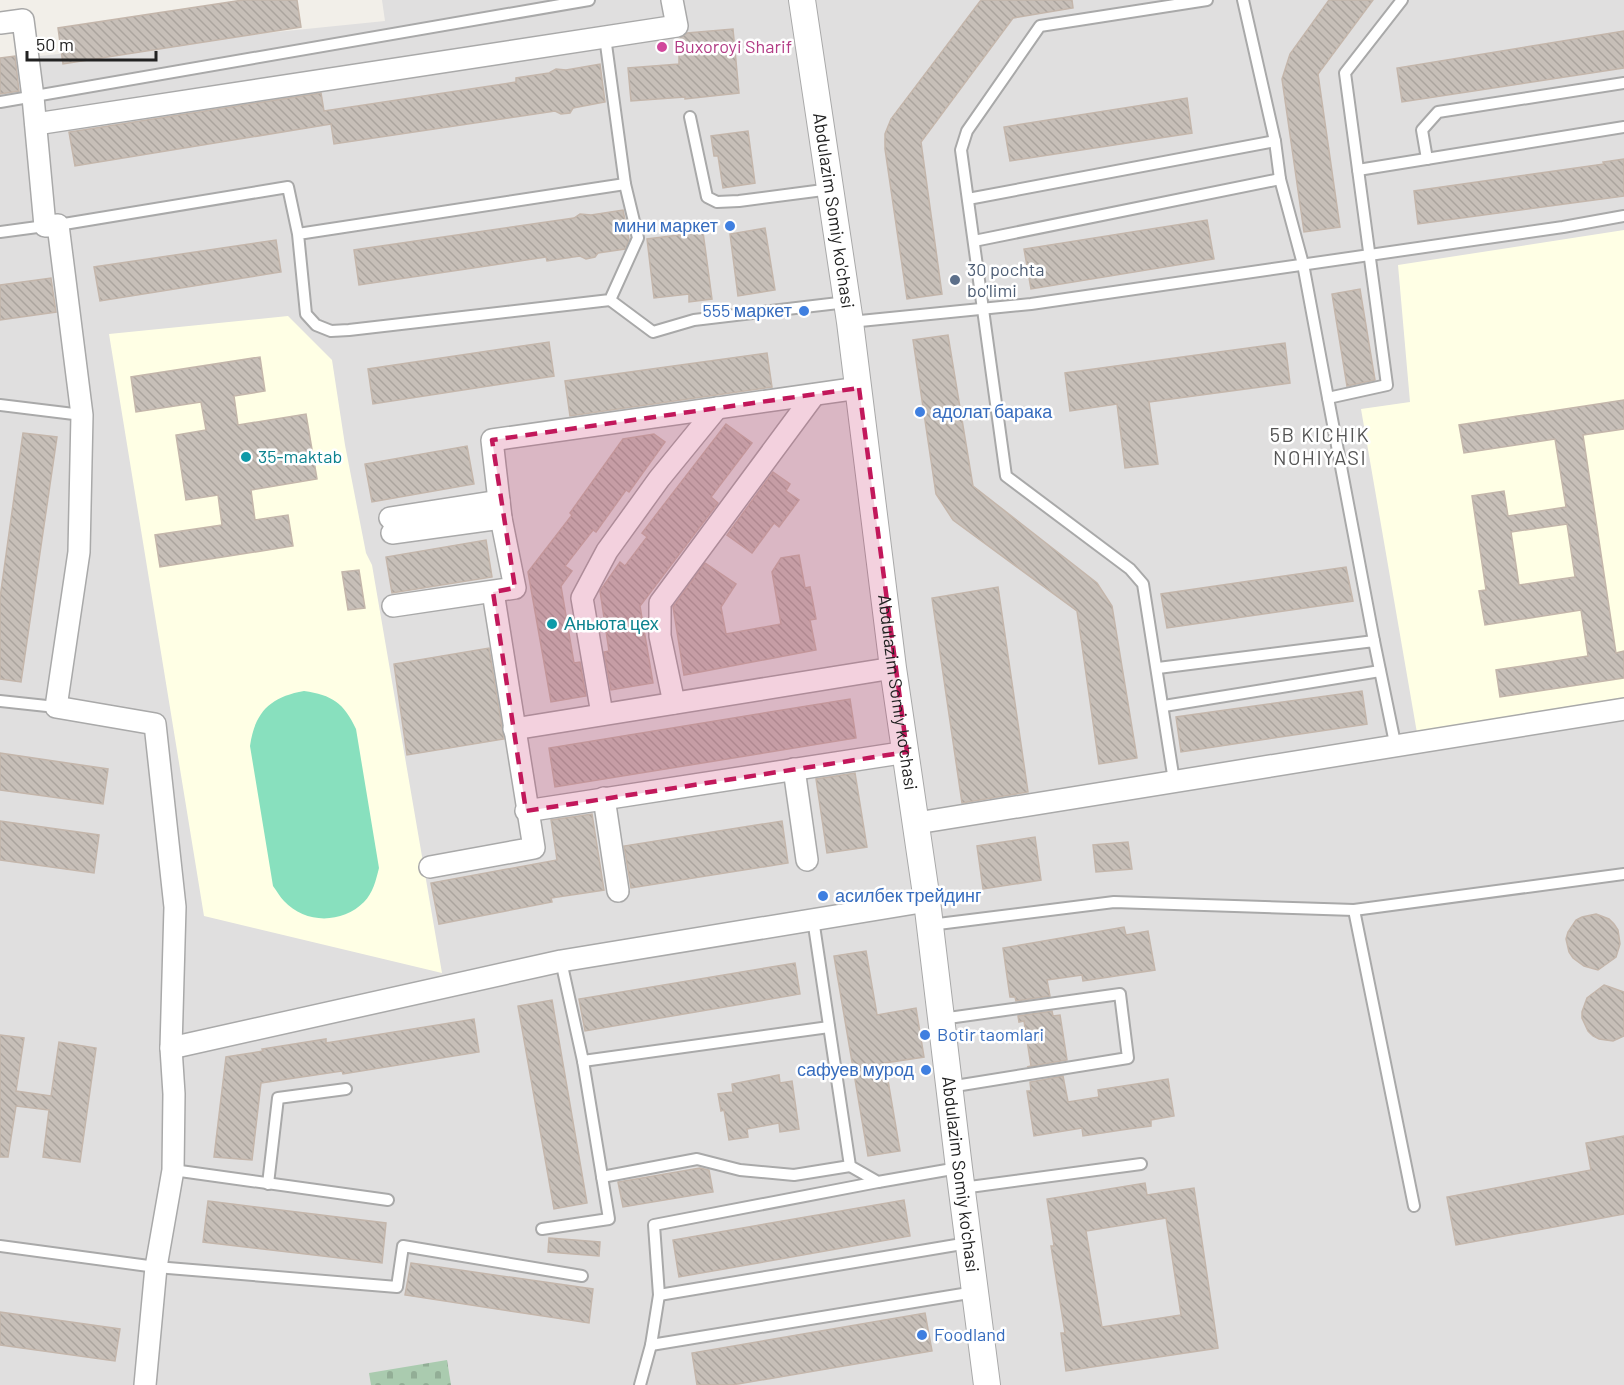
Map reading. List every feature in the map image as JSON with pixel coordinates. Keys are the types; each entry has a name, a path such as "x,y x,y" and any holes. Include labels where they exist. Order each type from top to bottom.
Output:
{"street":[{"path":"36,124 677,27 672,0"},
{"name":"Abdulazim Somiy ko'chasi","path":"802,0 849,312 893,668 917,823 987,1385"},
{"path":"0,23 21,10 51,225 82,415 79,552 56,707 155,724 175,907 171,1048 174,1094 173,1170 156,1267 145,1385"},
{"path":"393,606 515,588 500,510 492,440 859,388"},
{"path":"674,703 660,636 660,603 814,394"},
{"path":"602,714 582,598 607,551 659,479 717,408"},
{"path":"391,525 500,510"},
{"path":"430,867 534,848 526,811 493,592"},
{"path":"514,729 893,668"},
{"path":"917,823 1396,748 1624,709"},
{"path":"526,811 907,752"},
{"path":"794,769 807,860"},
{"path":"604,798 618,891"},
{"path":"171,1048 561,961 813,919 928,913"}],"lane":[{"path":"0,102 589,0"},
{"path":"1174,781 1143,584 1130,569 1006,476 961,150 967,131 1040,26 1207,0"},
{"path":"1244,0 1275,141 1280,179 1303,264 1396,748"},
{"path":"1328,398 1387,385 1345,73 1402,0"},
{"path":"605,37 625,184 638,238 610,300"},
{"path":"1427,159 1422,130 1438,112 1624,83"},
{"path":"690,117 707,197 717,202 739,201 831,189"},
{"path":"1358,170 1624,127"},
{"path":"968,199 1275,141"},
{"path":"974,241 1280,179"},
{"path":"298,234 625,184"},
{"path":"0,232 288,187 298,234 306,315 316,325 331,331 610,300 653,332 694,320 1031,304 1563,227 1624,216"},
{"path":"0,405 82,415"},
{"path":"1158,668 1374,641"},
{"path":"1164,706 1380,671"},
{"path":"0,701 56,707"},
{"path":"928,913 1114,902 1354,910 1624,874"},
{"path":"1354,910 1414,1206"},
{"path":"813,919 850,1166"},
{"path":"542,1229 609,1219 583,1061 561,961"},
{"path":"941,1019 1120,994 1126,1037 1128,1058 949,1087"},
{"path":"583,1061 829,1027"},
{"path":"268,1184 278,1098 346,1089"},
{"path":"602,1177 697,1160 740,1170 794,1176 850,1166 878,1182"},
{"path":"640,1385 651,1345 659,1295 654,1225 878,1182 1141,1164"},
{"path":"173,1170 388,1200"},
{"path":"659,1295 969,1243"},
{"path":"0,1245 156,1267 396,1287 404,1246 582,1276"},
{"path":"651,1345 975,1292"}],"highlighted area":[{"path":"859,388 907,752 526,811 493,592 515,588 492,440"}],"shaded area":[{"path":"382,0 1624,0 1624,1385 0,1385 0,60 385,21"},
{"path":"1624,230 1624,701 1417,733 1361,409 1410,402 1398,265"},
{"path":"288,316 332,360 345,445 366,553 372,565 442,973 204,916 109,334"}],"green space":[{"path":"304,691 322,695 336,702 347,713 356,729 379,868 372,890 364,902 355,909 335,917 313,917 302,914 284,901 273,886 250,746 256,724 266,708 282,697"},
{"path":"447,1360 451,1385 371,1385 369,1373"}],"building":[{"path":"243,0 297,0 301,27 63,64 58,28"},
{"path":"981,0 1072,0 1073,8 1013,18 921,142 942,294 907,299 885,149 885,134 891,119"},
{"path":"1329,0 1373,0 1318,74 1340,227 1304,232 1282,79 1290,54"},
{"path":"733,29 739,93 685,99 685,97 631,101 628,68 679,64 679,39 687,33"},
{"path":"1624,31 1624,68 1402,102 1397,68"},
{"path":"15,56 19,91 0,94 0,58"},
{"path":"600,64 605,102 573,108 570,113 561,114 555,111 334,144 331,124 75,166 69,132 321,93 324,111 516,82 516,78 549,73 556,69 566,70"},
{"path":"1187,98 1192,133 1010,161 1004,127"},
{"path":"748,131 755,183 723,188 718,156 714,156 711,136"},
{"path":"1624,159 1624,196 1418,224 1414,191 1604,164 1603,162"},
{"path":"623,210 629,240 625,249 598,253 595,257 586,259 580,256 547,261 546,257 359,285 354,250 574,218 580,214 591,215"},
{"path":"1207,220 1214,259 1031,289 1024,249"},
{"path":"765,228 775,290 738,296 730,234"},
{"path":"703,232 712,299 689,302 689,294 654,298 647,239"},
{"path":"276,240 281,272 100,301 94,267"},
{"path":"51,278 56,312 0,320 0,285"},
{"path":"1360,289 1375,380 1347,386 1332,294"},
{"path":"948,335 973,486 1097,583 1112,606 1137,758 1099,764 1077,611 953,520 936,494 913,340"},
{"path":"549,342 554,376 373,404 368,369"},
{"path":"1285,343 1290,383 1149,402 1158,464 1125,468 1117,404 1070,411 1065,373"},
{"path":"767,353 772,387 570,416 565,381"},
{"name":"35-maktab","path":"260,357 265,391 234,396 238,425 306,414 317,479 251,490 255,520 288,515 293,546 160,567 155,535 222,525 218,495 186,500 176,435 206,430 201,402 136,412 131,377"},
{"path":"1624,400 1624,429 1583,435 1616,653 1624,651 1624,678 1500,697 1496,670 1588,656 1581,610 1485,625 1479,591 1486,590 1472,496 1504,491 1508,516 1566,507 1555,439 1464,453 1459,425","holes":["1567,524 1575,577 1519,585 1511,532"]},
{"path":"726,424 752,443 711,497 718,503 640,606 653,683 611,690 604,652 609,651 600,591 620,562 625,566 647,537 642,533"},
{"path":"23,433 57,437 21,682 0,679 0,598"},
{"path":"654,434 665,442 629,492 626,490 596,532 593,530 565,566 572,571 561,586 574,663 580,662 586,696 551,702 528,572 572,515 570,513 623,439"},
{"path":"467,446 474,484 372,502 365,464"},
{"path":"773,472 790,484 786,491 799,500 779,527 774,523 752,553 727,535"},
{"path":"486,540 492,577 392,593 386,557"},
{"path":"799,555 805,588 810,587 816,619 810,620 816,650 684,675 673,607 705,563 736,584 721,607 726,634 781,624 772,572 781,558"},
{"path":"1346,567 1353,601 1167,628 1161,594"},
{"path":"359,570 365,608 348,610 342,572"},
{"path":"998,587 1028,792 962,803 932,598"},
{"path":"489,648 504,739 407,755 394,664"},
{"path":"1362,691 1367,724 1181,752 1176,717"},
{"path":"850,699 856,738 555,787 549,748"},
{"path":"0,753 108,769 103,804 0,790"},
{"path":"855,773 867,847 827,853 816,779"},
{"path":"592,814 604,890 551,898 552,902 439,924 431,883 557,860 551,820"},
{"path":"0,821 99,835 94,873 0,860"},
{"path":"782,821 788,863 631,888 624,846"},
{"path":"1035,837 1041,880 983,889 977,846"},
{"path":"1128,842 1132,869 1096,872 1093,845"},
{"path":"1596,914 1609,919 1614,924 1618,930 1620,944 1616,957 1598,970 1584,966 1573,958 1566,939 1576,920"},
{"path":"1124,927 1126,935 1148,931 1155,970 1083,981 1082,975 1047,980 1050,996 1016,1001 1015,997 1010,997 1003,948"},
{"path":"866,951 877,1015 916,1008 924,1057 885,1063 900,1151 868,1156 834,956"},
{"path":"795,963 800,994 585,1031 579,999"},
{"path":"1604,985 1624,992 1624,1036 1613,1041 1593,1036 1582,1018 1587,998"},
{"path":"552,1000 587,1203 554,1209 518,1006"},
{"path":"1052,1011 1053,1016 1060,1015 1067,1060 1027,1067 1031,1066 1024,1021 1019,1022 1018,1016"},
{"path":"474,1019 479,1052 343,1074 342,1071 261,1083 252,1160 214,1157 226,1057 326,1039 326,1043"},
{"path":"0,1035 24,1038 16,1091 51,1096 59,1042 96,1048 80,1162 43,1157 49,1110 16,1106 8,1157 0,1157"},
{"path":"779,1075 780,1083 792,1081 799,1129 780,1132 779,1123 747,1129 748,1137 729,1140 724,1110 721,1111 718,1094 733,1092 732,1084"},
{"path":"1063,1076 1068,1102 1099,1097 1098,1090 1168,1079 1174,1116 1151,1120 1151,1126 1083,1136 1082,1128 1034,1136 1027,1091 1031,1091 1030,1082"},
{"path":"1624,1136 1624,1214 1456,1245 1447,1197 1591,1170 1586,1143"},
{"path":"700,1168 709,1170 713,1192 623,1207 618,1182"},
{"path":"1145,1183 1147,1195 1194,1188 1218,1348 1066,1371 1061,1333 1065,1333 1051,1246 1054,1246 1047,1199","holes":["1166,1218 1181,1315 1102,1327 1086,1231"]},
{"path":"904,1200 910,1236 679,1277 673,1240"},
{"path":"208,1201 386,1223 382,1263 203,1242"},
{"path":"549,1238 600,1242 599,1256 548,1252"},
{"path":"411,1263 593,1289 589,1323 405,1295"},
{"path":"0,1312 120,1329 115,1361 0,1345"},
{"path":"925,1313 932,1351 732,1385 697,1385 692,1353"}],"place":[{"name":"Buxoroyi Sharif","path":"662,47"},
{"name":"мини маркет","path":"730,226"},
{"name":"30 pochta bo'limi","path":"955,280"},
{"name":"555 маркет","path":"804,311"},
{"name":"адолат барака","path":"920,412"},
{"name":"35-maktab","path":"246,457"},
{"name":"Аньюта цех","path":"552,624"},
{"name":"асилбек трейдинг","path":"823,896"},
{"name":"Botir taomlari","path":"925,1035"},
{"name":"сафуев мурод","path":"926,1070"},
{"name":"Foodland","path":"922,1335"}],"district":[{"name":"5B KICHIK NOHIYASI","path":"1320,446"}]}
